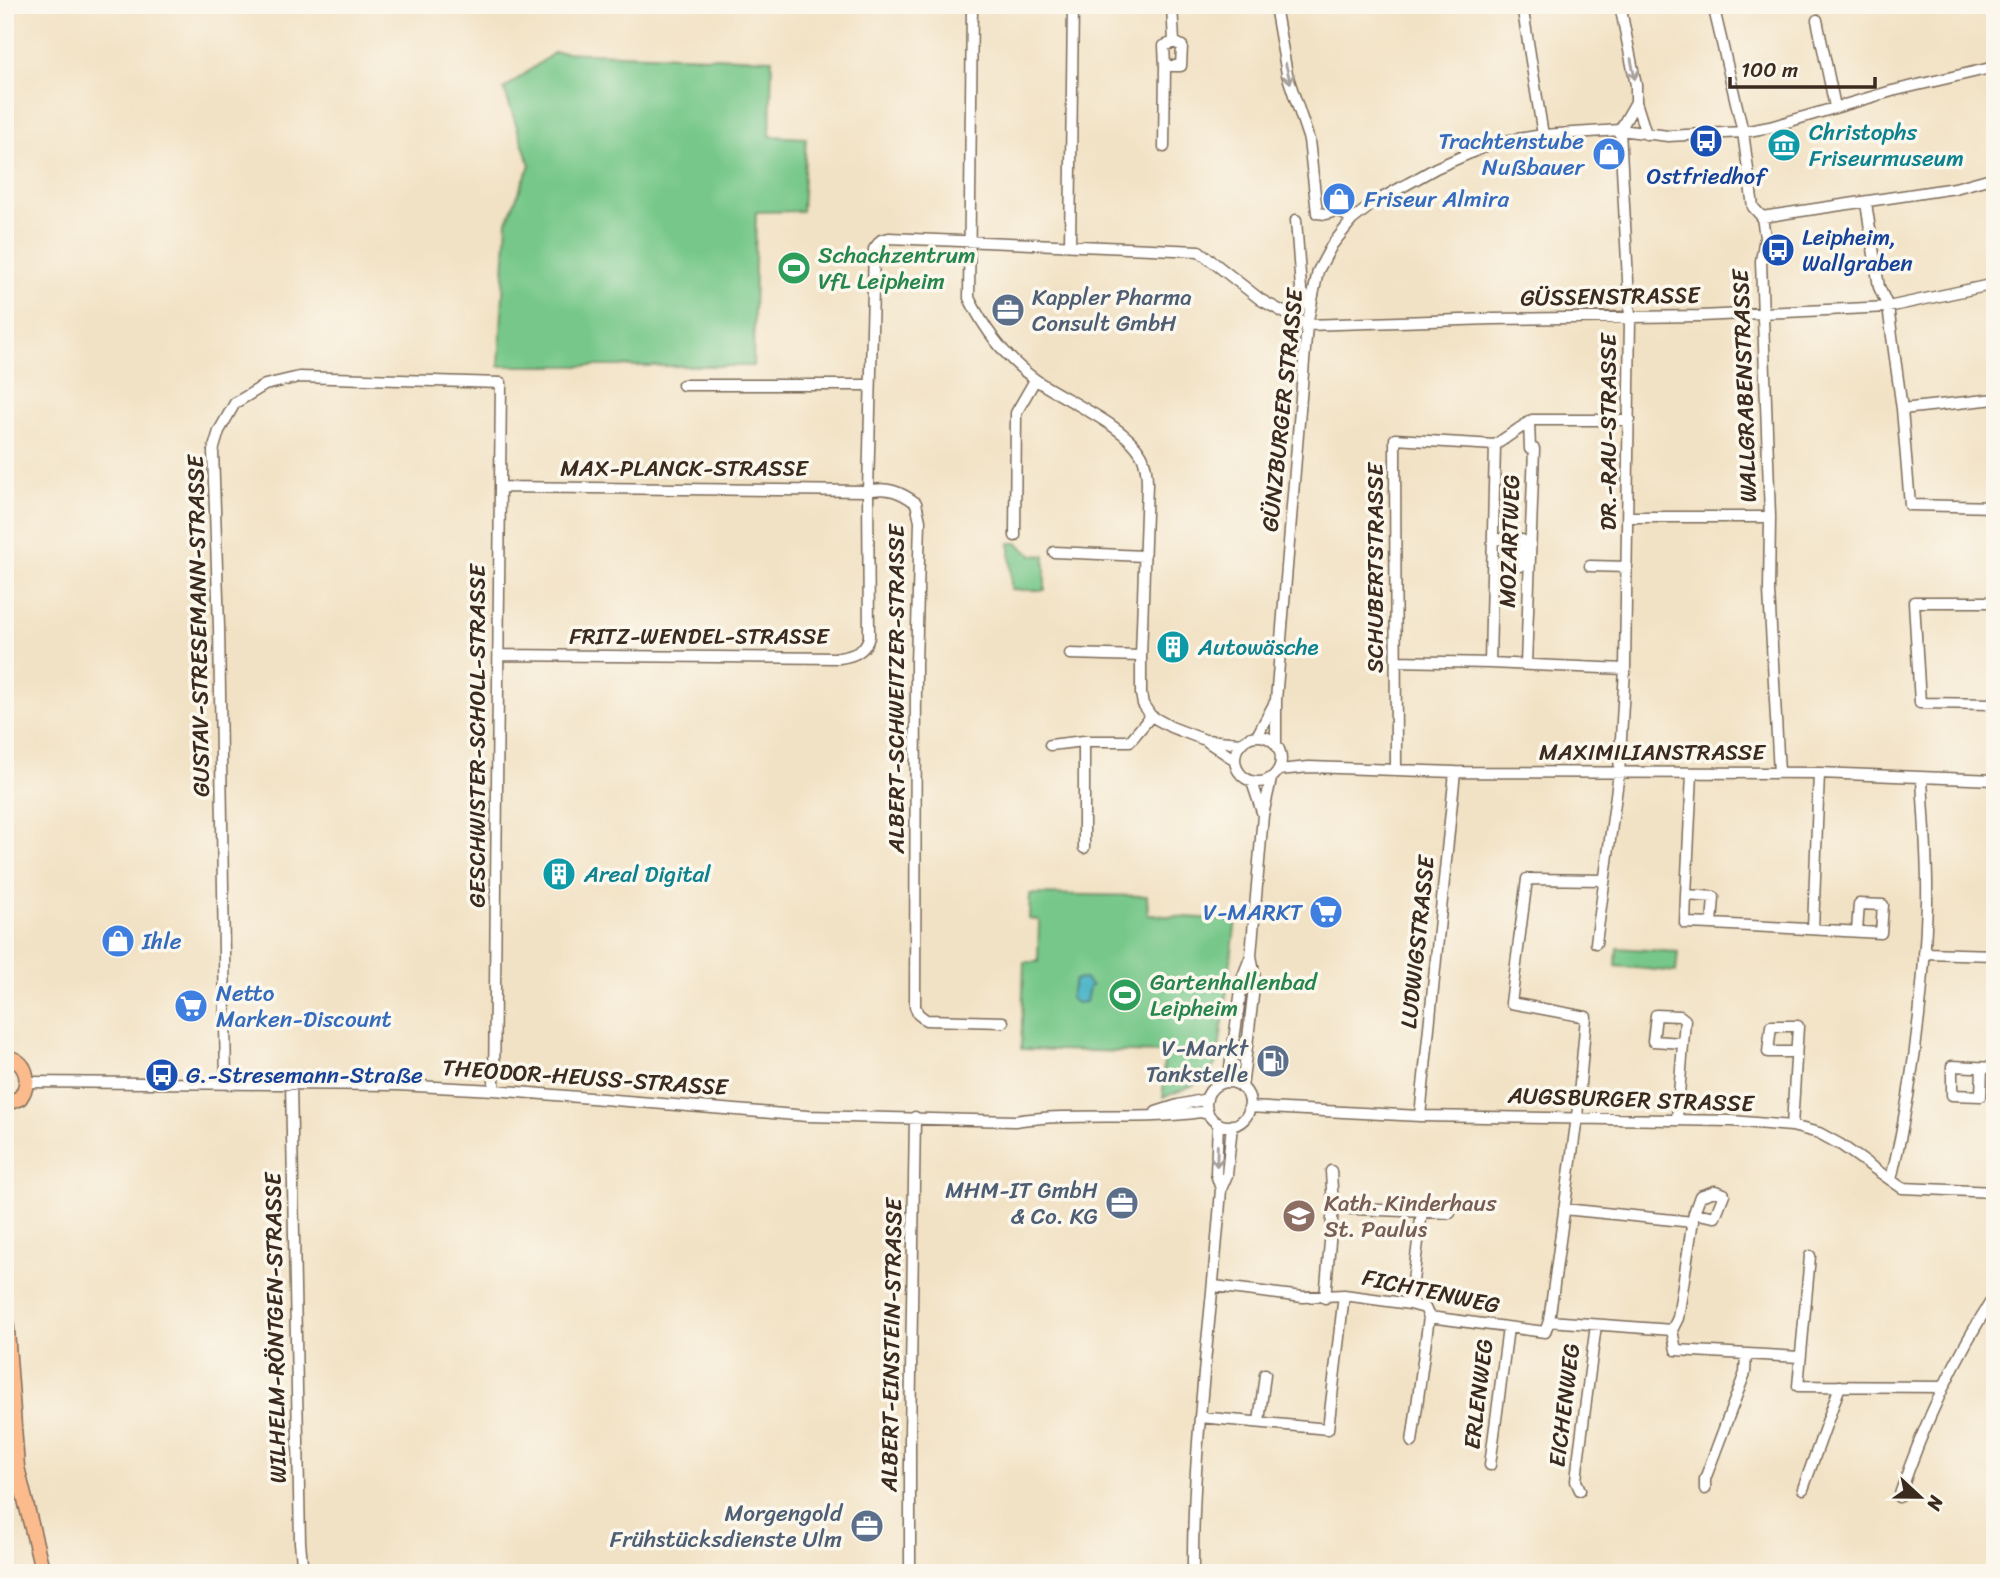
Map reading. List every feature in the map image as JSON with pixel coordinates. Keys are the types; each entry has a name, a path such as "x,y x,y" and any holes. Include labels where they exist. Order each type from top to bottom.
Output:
{"main road":[{"path":"5,1058 18,1062 23,1067 27,1082 20,1098 5,1104"},
{"path":"5,1303 17,1468 43,1573"}],"street":[{"path":"972,5 969,298 995,342 1035,380 1119,431 1135,445 1143,457 1147,484 1141,656 1143,704 1160,723 1205,740 1234,760 1239,772 1252,782 1263,815"},
{"path":"1070,245 1073,5"},
{"path":"1172,5 1174,42"},
{"path":"1522,5 1543,135"},
{"path":"1620,5 1636,85 1636,102 1646,134"},
{"name":"WALLGRABENSTRASSE","path":"1713,5 1743,132 1753,207 1762,217 1765,236 1761,261 1770,517 1769,591 1779,773"},
{"path":"1277,6 1287,74 1309,140 1317,213 1326,214 1339,210 1352,220"},
{"path":"1817,20 1835,107"},
{"path":"1164,147 1164,46 1174,42 1182,46 1181,66 1165,66"},
{"name":"GÜNZBURGER STRASSE","path":"1276,744 1276,700 1307,325 1318,271 1332,245 1352,220 1376,202 1439,166 1493,143 1543,135 1620,130 1699,136 1743,132 1995,67"},
{"path":"1620,130 1636,102"},
{"name":"DR.-RAU-STRASSE","path":"1596,943 1619,773 1625,669 1630,318 1620,130"},
{"path":"1762,217 1955,188 1995,177"},
{"path":"1866,202 1879,287 1888,307 1902,409 1910,505 1995,507"},
{"path":"1296,220 1300,289 1310,308"},
{"path":"869,491 874,248 881,240 970,240 1199,251 1261,300 1307,325"},
{"name":"GÜSSENSTRASSE","path":"1307,325 1492,318 1630,318 1888,307 1995,284"},
{"name":"GUSTAV-STRESEMANN-STRASSE","path":"226,1084 214,451 219,431 234,403 265,385 299,377 501,383"},
{"path":"1015,536 1016,413 1035,380"},
{"name":"GESCHWISTER-SCHOLL-STRASSE","path":"494,1090 501,383"},
{"path":"683,384 870,385"},
{"path":"1902,409 1995,399"},
{"path":"1490,663 1495,445 1532,420 1630,421"},
{"name":"MOZARTWEG","path":"1525,664 1534,449 1530,449 1529,422"},
{"name":"SCHUBERTSTRASSE","path":"1396,770 1395,439 1495,445"},
{"name":"MAX-PLANCK-STRASSE","path":"500,487 869,491"},
{"name":"ALBERT-SCHWEITZER-STRASSE","path":"869,491 883,487 905,495 916,503 920,521 916,677 915,1006 918,1014 926,1020 1003,1022"},
{"name":"FRITZ-WENDEL-STRASSE","path":"499,656 850,657 862,651 869,636 869,491"},
{"path":"1629,517 1770,517"},
{"path":"1493,568 1520,566 1522,540 1494,539"},
{"path":"1054,552 1144,556"},
{"path":"1590,566 1628,567"},
{"path":"1995,602 1914,602 1920,703 1995,704"},
{"path":"1070,654 1141,656"},
{"path":"1396,661 1625,669"},
{"name":"GÜNZBURGER STRASSE","path":"1257,736 1276,700"},
{"path":"1050,745 1130,740 1151,716"},
{"path":"1205,740 1241,743 1257,736 1268,737 1276,744 1282,758 1279,770 1270,779 1252,782"},
{"path":"1084,741 1084,848"},
{"path":"1234,760 1241,743"},
{"name":"MAXIMILIANSTRASSE","path":"1282,758 1309,767"},
{"name":"MAXIMILIANSTRASSE","path":"1279,770 1309,767 1455,772 1779,773 1995,780"},
{"name":"LUDWIGSTRASSE","path":"1420,1115 1455,772"},
{"path":"1692,774 1685,923 1857,931"},
{"path":"1813,929 1819,774"},
{"path":"1242,1088 1255,979 1251,955 1263,815 1270,779"},
{"path":"1891,1180 1907,1108 1924,953 1927,900 1922,779"},
{"path":"1604,880 1527,879 1511,1003 1586,1017 1577,1117 1549,1321 1672,1329"},
{"path":"1686,895 1714,897 1712,924"},
{"path":"1924,953 1995,955"},
{"path":"1228,1082 1243,976 1251,955"},
{"path":"1677,1119 1683,1043"},
{"path":"1792,1126 1796,1052"},
{"path":"1982,1068 1995,1068"},
{"name":"THEODOR-HEUSS-STRASSE","path":"27,1082 291,1083 494,1090 807,1116 1016,1121 1200,1112 1208,1114"},
{"path":"1228,1082 1242,1088 1248,1097 1249,1107 1243,1119 1232,1125 1218,1123 1208,1114 1207,1100 1214,1087 1228,1082"},
{"name":"WILHELM-RÖNTGEN-STRASSE","path":"291,1083 299,1528 303,1573"},
{"name":"THEODOR-HEUSS-STRASSE","path":"1140,1117 1178,1105 1207,1100"},
{"name":"AUGSBURGER STRASSE","path":"1249,1107 1420,1115 1677,1119 1792,1126 1819,1133 1841,1145 1902,1188 1995,1192"},
{"name":"ALBERT-EINSTEIN-STRASSE","path":"910,1573 909,1436 915,1117"},
{"path":"1193,1573 1194,1481 1214,1286 1220,1189 1216,1174 1218,1123"},
{"path":"1220,1189 1227,1175 1232,1125"},
{"path":"1325,1298 1334,1208 1331,1171"},
{"path":"1334,1208 1450,1213"},
{"path":"1564,1209 1694,1217 1678,1318 1672,1329 1676,1350 1799,1357"},
{"path":"1410,1304 1422,1211"},
{"path":"1810,1256 1798,1386 1942,1387"},
{"name":"FICHTENWEG","path":"1214,1286 1325,1298 1344,1295 1410,1304 1425,1308 1429,1317 1545,1332 1549,1321"},
{"path":"1200,1417 1328,1429 1344,1295"},
{"path":"1899,1497 1917,1445 1942,1387 1995,1295"},
{"path":"1412,1442 1429,1317"},
{"name":"EICHENWEG","path":"1580,1490 1576,1481 1596,1325"},
{"name":"ERLENWEG","path":"1490,1465 1508,1328"},
{"path":"1705,1489 1706,1479 1745,1373 1746,1354"},
{"path":"1259,1422 1265,1374"},
{"path":"1803,1489 1840,1386"}],"green space":[{"path":"555,52 772,59 770,136 806,138 802,211 756,212 753,366 499,366 507,221 530,165 504,89"},
{"path":"1010,543 1017,543 1032,555 1045,556 1045,590 1011,590"},
{"name":"Gartenhallenbad Leipheim","path":"1030,894 1147,896 1148,915 1236,920 1218,1058 1209,1074 1195,1084 1163,1097 1164,1053 1021,1049 1024,962 1038,962 1039,920 1029,919"},
{"path":"1617,948 1678,952 1676,972 1616,966"}],"water":[{"path":"1084,979 1092,986 1089,987 1086,1002 1076,1003 1070,998 1075,980"}],"place":[{"name":"Ostfriedhof","path":"1706,141"},
{"name":"Christophs Friseurmuseum","path":"1784,145"},
{"name":"Trachtenstube Nußbauer","path":"1609,154"},
{"name":"Friseur Almira","path":"1339,199"},
{"name":"Leipheim, Wallgraben","path":"1778,250"},
{"name":"Schachzentrum VfL Leipheim","path":"794,268"},
{"name":"Kappler Pharma Consult GmbH","path":"1008,310"},
{"name":"Autowäsche","path":"1173,647"},
{"name":"Areal Digital","path":"559,874"},
{"name":"V-MARKT","path":"1326,912"},
{"name":"Ihle","path":"118,941"},
{"name":"Gartenhallenbad Leipheim","path":"1125,995"},
{"name":"Netto Marken-Discount","path":"191,1006"},
{"name":"V-Markt Tankstelle","path":"1273,1061"},
{"name":"G.-Stresemann-Straße","path":"162,1075"},
{"name":"MHM-IT GmbH & Co. KG","path":"1122,1203"},
{"name":"Kath. Kinderhaus St. Paulus","path":"1299,1216"},
{"name":"Morgengold Frühstücksdienste Ulm","path":"867,1526"}]}
